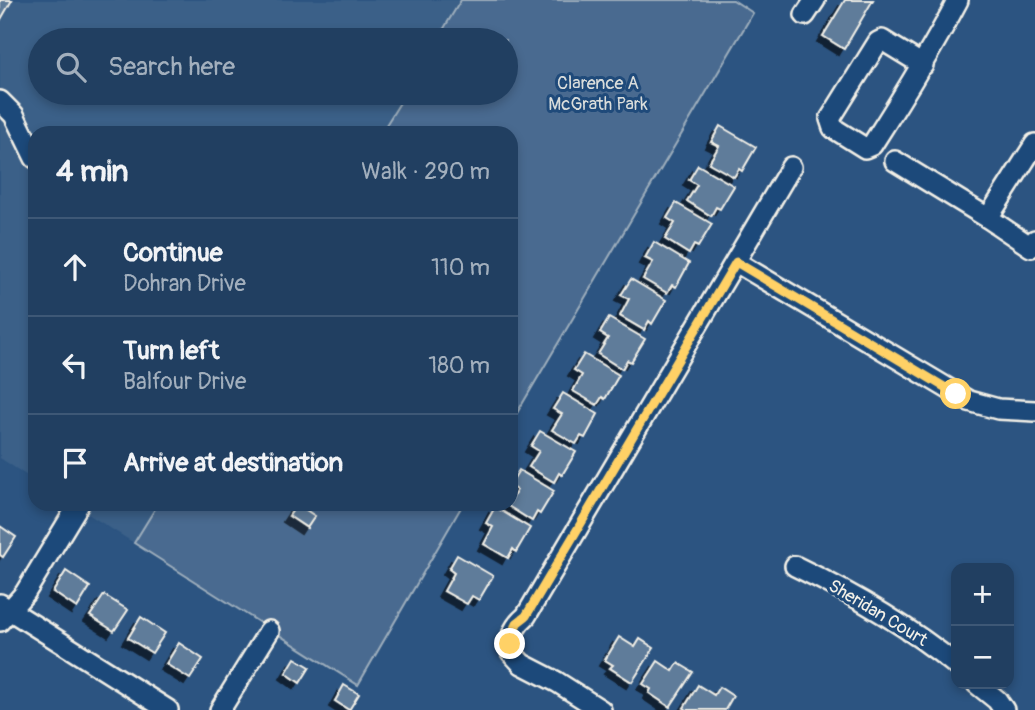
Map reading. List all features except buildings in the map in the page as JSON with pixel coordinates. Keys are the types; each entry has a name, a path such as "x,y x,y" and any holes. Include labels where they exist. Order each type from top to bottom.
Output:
{"street":[{"path":"923,65 882,40 877,42 830,119 833,128 865,148 872,145 923,65 958,0"},
{"path":"0,101 14,115 28,144"},
{"path":"988,218 1035,144"},
{"path":"895,161 1031,247 1035,240"},
{"path":"601,710 522,664 511,652 510,644 517,623 526,616 791,167"},
{"path":"736,262 969,401 998,409 1035,411"},
{"path":"75,511 25,593 3,612 168,710"},
{"name":"Sheridan Court","path":"795,566 845,590 888,616 951,661"},
{"path":"220,710 269,631"},
{"path":"983,689 1004,710"}],"shaded area":[{"path":"0,0 461,0 444,28 28,28 28,105 398,105 385,126 28,126 28,476 0,458"},
{"path":"83,511 154,511 134,543"}],"green space":[{"name":"Clarence A McGrath Park","path":"461,0 733,0 753,13 518,411 518,126 385,126 398,105 518,105 518,28 444,28"},
{"path":"154,511 459,511 358,685 134,543"}],"route":[{"path":"510,644 517,623 526,616 736,262 956,394"}]}
